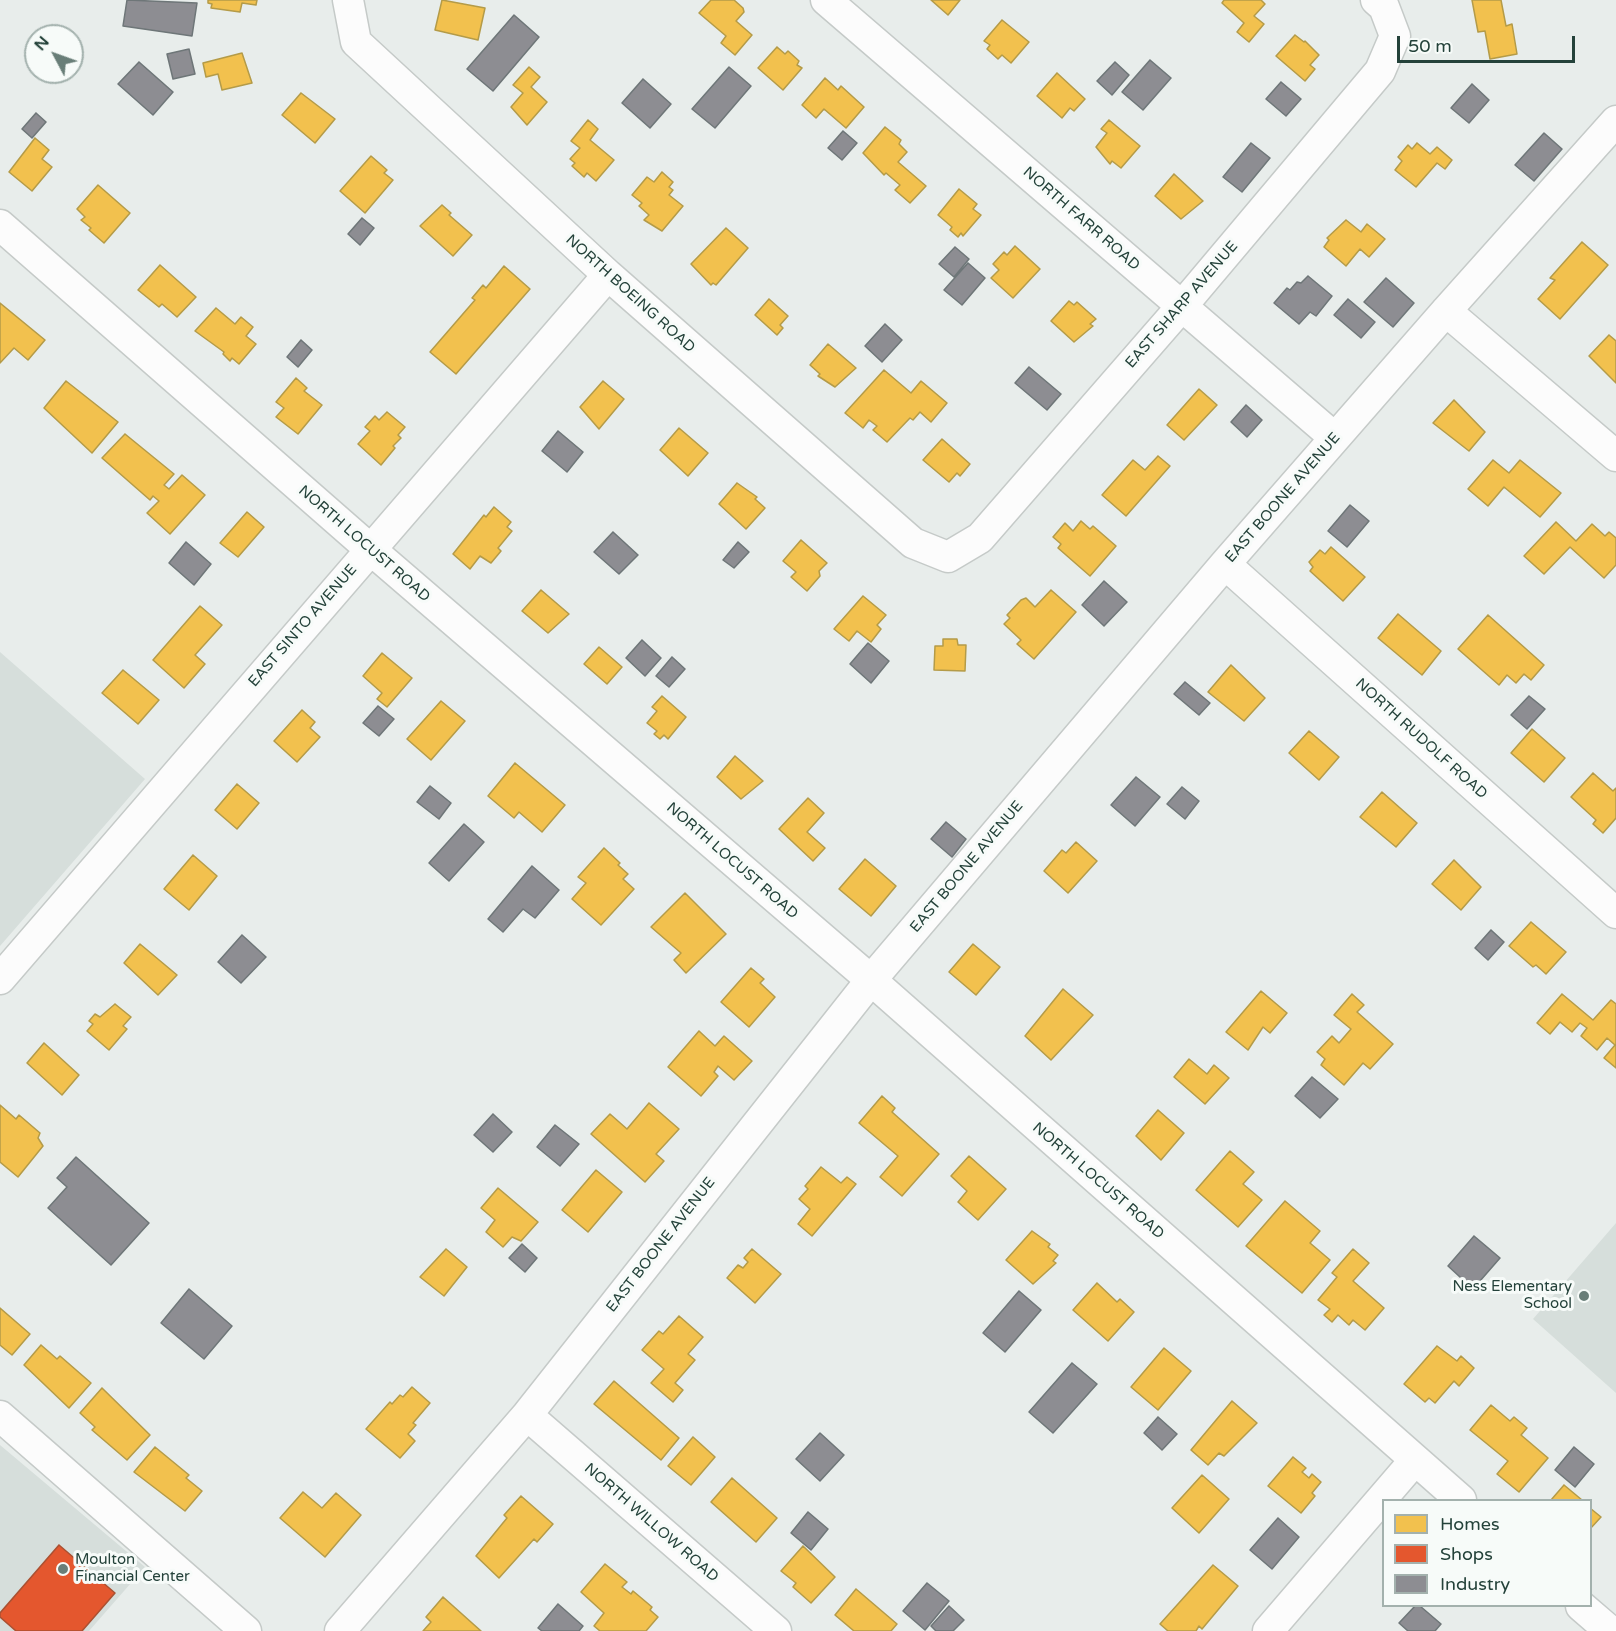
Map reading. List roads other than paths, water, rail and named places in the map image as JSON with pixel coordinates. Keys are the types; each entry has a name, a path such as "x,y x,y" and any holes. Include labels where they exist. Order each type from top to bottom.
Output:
{"street":[{"name":"NORTH BOEING ROAD","path":"347,0 356,42 608,275 913,543 948,557"},
{"name":"NORTH FARR ROAD","path":"826,0 1335,438"},
{"name":"EAST SHARP AVENUE","path":"948,557 980,538 1182,306 1380,71 1395,36 1384,7 1376,0"},
{"name":"EAST BOONE AVENUE","path":"340,1631 526,1415 871,980 1225,564 1616,121"},
{"name":"NORTH LOCUST ROAD","path":"0,225 370,549 871,980 1460,1499"},
{"name":"EAST SINTO AVENUE","path":"0,979 608,275"},
{"path":"1446,311 1616,456"},
{"name":"NORTH RUDOLF ROAD","path":"1225,564 1616,913"},
{"name":"NORTH WILLOW ROAD","path":"526,1415 776,1631"},
{"path":"0,1416 246,1631"},
{"path":"1268,1631 1415,1460"},
{"path":"1583,1607 1610,1631"}],"place":[{"name":"Ness Elementary School","path":"1584,1296"},
{"name":"Moulton Financial Center","path":"63,1569"}]}
